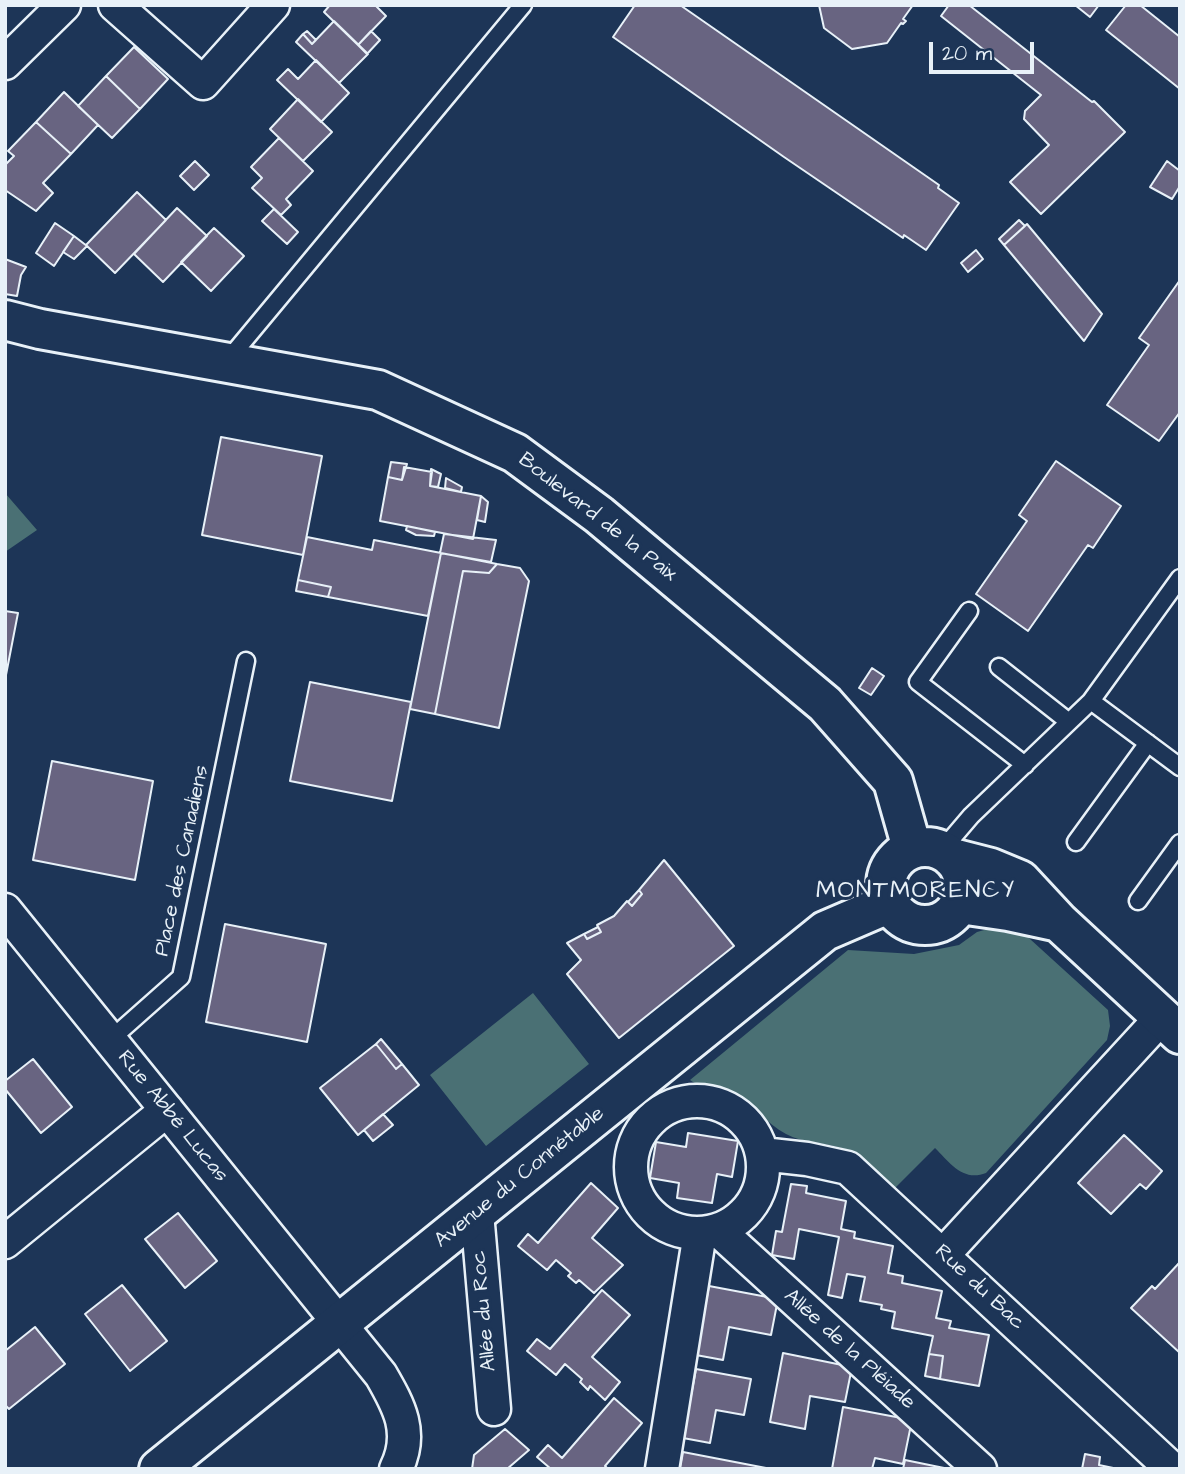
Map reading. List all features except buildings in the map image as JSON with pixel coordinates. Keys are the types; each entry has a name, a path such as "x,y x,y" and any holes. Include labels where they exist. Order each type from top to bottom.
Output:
{"street":[{"path":"5,63 64,5"},
{"path":"116,5 203,83 274,5"},
{"name":"Boulevard de la Paix","path":"5,320 40,330 379,390 515,453 599,515 825,704 893,781 935,852"},
{"path":"935,852 962,871 963,894 960,904 951,914 928,925 903,918 890,903 886,885 888,872 895,860 935,852 991,868 1020,880 1059,922 1171,1025 943,1255"},
{"name":"Avenue du Connétable","path":"159,1469 825,931 890,903"},
{"path":"960,904 1059,922"},
{"name":"Rue Abbé Lucas","path":"5,910 381,1375 401,1411 404,1440 396,1469"},
{"path":"688,1100 708,1100 727,1107 744,1119 756,1135 762,1154 763,1173 759,1192 749,1208 735,1221 709,1232 679,1231 661,1223 645,1209 635,1192 630,1172 631,1152 639,1133 652,1117 669,1106 688,1100"},
{"path":"5,1242 167,1111"},
{"name":"Rue du Bac","path":"762,1154 807,1159 848,1168 1172,1469"},
{"name":"Allée du Roc","path":"477,1213 494,1409"},
{"path":"662,1469 709,1232"},
{"name":"Allée de la Pléiade","path":"709,1232 980,1469"}],"lane":[{"path":"227,361 523,5"},
{"path":"935,852 1091,701 1180,578"},
{"path":"969,611 918,682 1025,765"},
{"name":"Place des Canadiens","path":"110,1040 181,977 246,661"},
{"path":"999,667 1069,722"},
{"path":"1091,701 1180,767"},
{"path":"1076,842 1148,743"},
{"path":"1138,901 1180,843"}],"green space":[{"path":"5,493 37,530 5,552"},
{"path":"995,927 1019,929 1108,1010 1110,1026 1107,1040 986,1173 964,1173 935,1148 895,1188 854,1154 838,1147 792,1137 731,1091 699,1085 690,1080 848,950 914,954 959,945 977,932"},
{"path":"533,993 589,1064 486,1146 430,1075"}],"district":[{"name":"MONTMORENCY","path":"916,892"}]}
